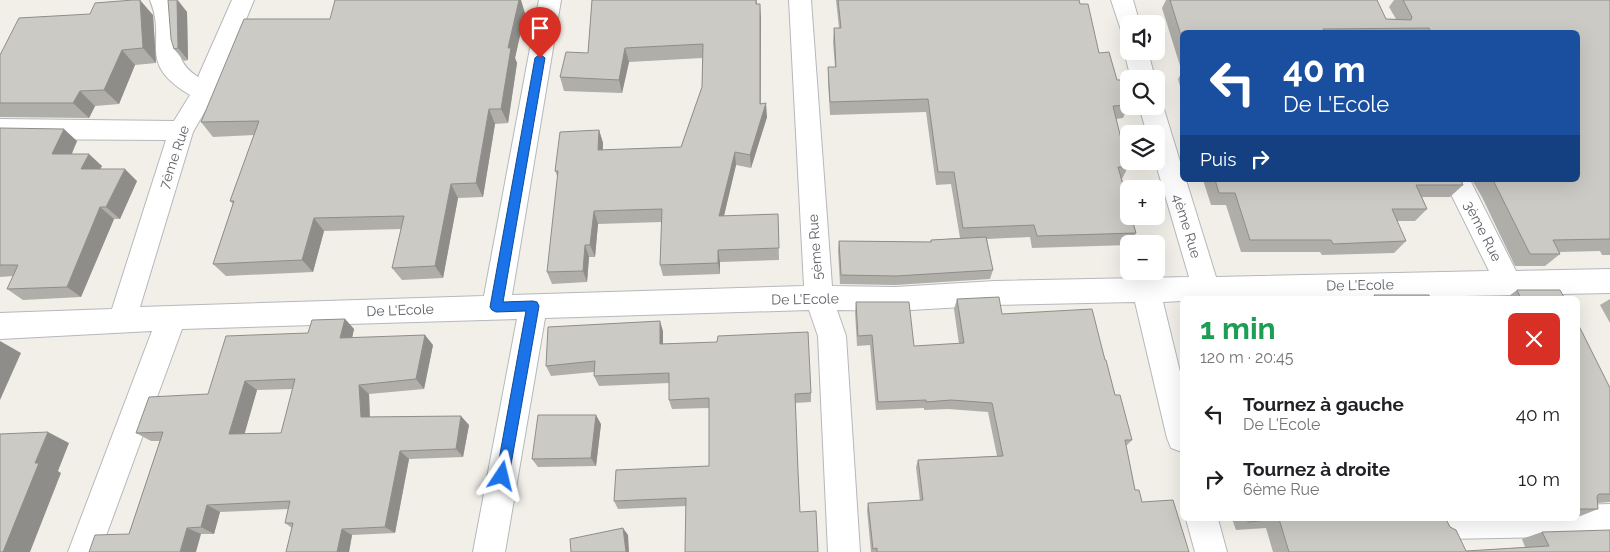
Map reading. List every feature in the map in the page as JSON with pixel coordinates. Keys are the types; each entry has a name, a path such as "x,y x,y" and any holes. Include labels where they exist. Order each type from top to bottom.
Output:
{"street":[{"path":"161,0 166,19 167,58 176,72 204,92"},
{"name":"7ème Rue","path":"122,321 181,131 204,92 243,0"},
{"path":"496,307 550,0"},
{"name":"5ème Rue","path":"800,0 819,298 832,336 844,552"},
{"path":"1122,0 1126,15"},
{"name":"4ème Rue","path":"1154,115 1206,289"},
{"path":"0,129 181,131"},
{"name":"3ème Rue","path":"1458,182 1508,282"},
{"name":"De L'Ecole","path":"0,326 172,317 819,298 896,298 995,293 1610,281"},
{"path":"1146,290 1180,430"},
{"path":"489,552 533,306"},
{"path":"84,552 172,317"},
{"path":"1580,521 1610,520"},
{"path":"1203,521 1211,552"},
{"path":"1445,523 1555,521"}],"building":[{"path":"140,0 143,48 122,50 104,90 80,91 73,103 0,103 0,55 19,18 90,14 95,3"},
{"path":"168,0 177,0 178,48 174,49 171,39"},
{"path":"335,0 519,0 508,48 511,48 501,109 489,109 476,183 451,184 435,266 392,268 404,216 314,218 302,260 213,264 234,201 230,201 259,121 201,122 244,19 330,19"},
{"path":"592,0 756,0 756,4 760,4 760,104 766,103 750,155 735,152 719,216 778,214 779,248 718,250 718,263 660,265 662,209 594,211 590,245 585,245 583,271 547,272 558,171 555,171 560,132 599,130 598,150 681,147 702,87 703,44 625,48 619,80 560,77 566,52 588,53"},
{"path":"838,0 1079,0 1080,4 1088,4 1099,53 1109,52 1117,80 1120,80 1120,106 1113,106 1120,134 1120,167 1118,167 1122,180 1120,180 1120,225 1134,225 1136,233 1037,236 1034,225 963,228 954,172 938,172 928,99 830,102 828,67 836,67 834,28 841,28"},
{"path":"1170,0 1377,0 1386,19 1411,20 1412,17 1403,0 1610,0 1610,239 1553,240 1560,254 1530,254 1494,182 1580,182 1580,30 1430,30 1429,28 1180,30 1180,32"},
{"path":"0,128 64,129 52,154 89,154 81,169 125,169 106,207 100,207 67,287 7,289 18,265 0,265"},
{"path":"1216,182 1462,182 1463,185 1416,185 1427,209 1392,209 1406,241 1333,244 1331,240 1250,240 1235,193 1219,193"},
{"path":"986,237 993,270 896,276 841,275 839,241 931,242 931,240"},
{"path":"1517,290 1560,290 1563,296 1520,296"},
{"path":"1374,295 1429,296 1374,296"},
{"path":"999,297 1002,314 1092,309 1115,395 1120,395 1132,440 1125,440 1135,490 1139,490 1142,502 1173,500 1189,552 877,552 877,548 873,549 868,503 923,500 918,460 1003,456 992,403 951,400 878,402 872,335 858,336 856,302 909,302 914,346 964,343 957,299"},
{"path":"345,319 340,338 425,335 416,379 359,385 361,417 461,416 456,449 400,451 385,527 342,529 337,552 286,552 293,523 285,523 290,501 207,505 201,527 187,528 180,552 89,552 95,535 129,534 163,432 136,433 149,397 208,394 226,336 308,333 312,320","holes":["295,379 281,433 229,434 245,381"]},
{"path":"660,321 660,344 717,342 718,336 808,332 811,393 795,394 798,471 800,512 816,511 818,552 685,552 686,498 614,501 616,470 709,466 709,398 669,400 669,373 594,376 595,361 546,366 548,327"},
{"path":"1580,328 1610,388 1610,494 1599,494 1597,496 1598,509 1580,509"},
{"path":"538,415 596,415 591,458 532,459"},
{"path":"48,432 35,463 39,463 3,552 0,552 0,434"},
{"path":"1280,521 1447,521 1450,527 1456,530 1466,551 1549,546 1542,532 1610,530 1610,552 1289,552"},
{"path":"623,528 626,552 571,552 570,539"}],"route":[{"path":"502,476 533,306 496,307 540,58"}]}
